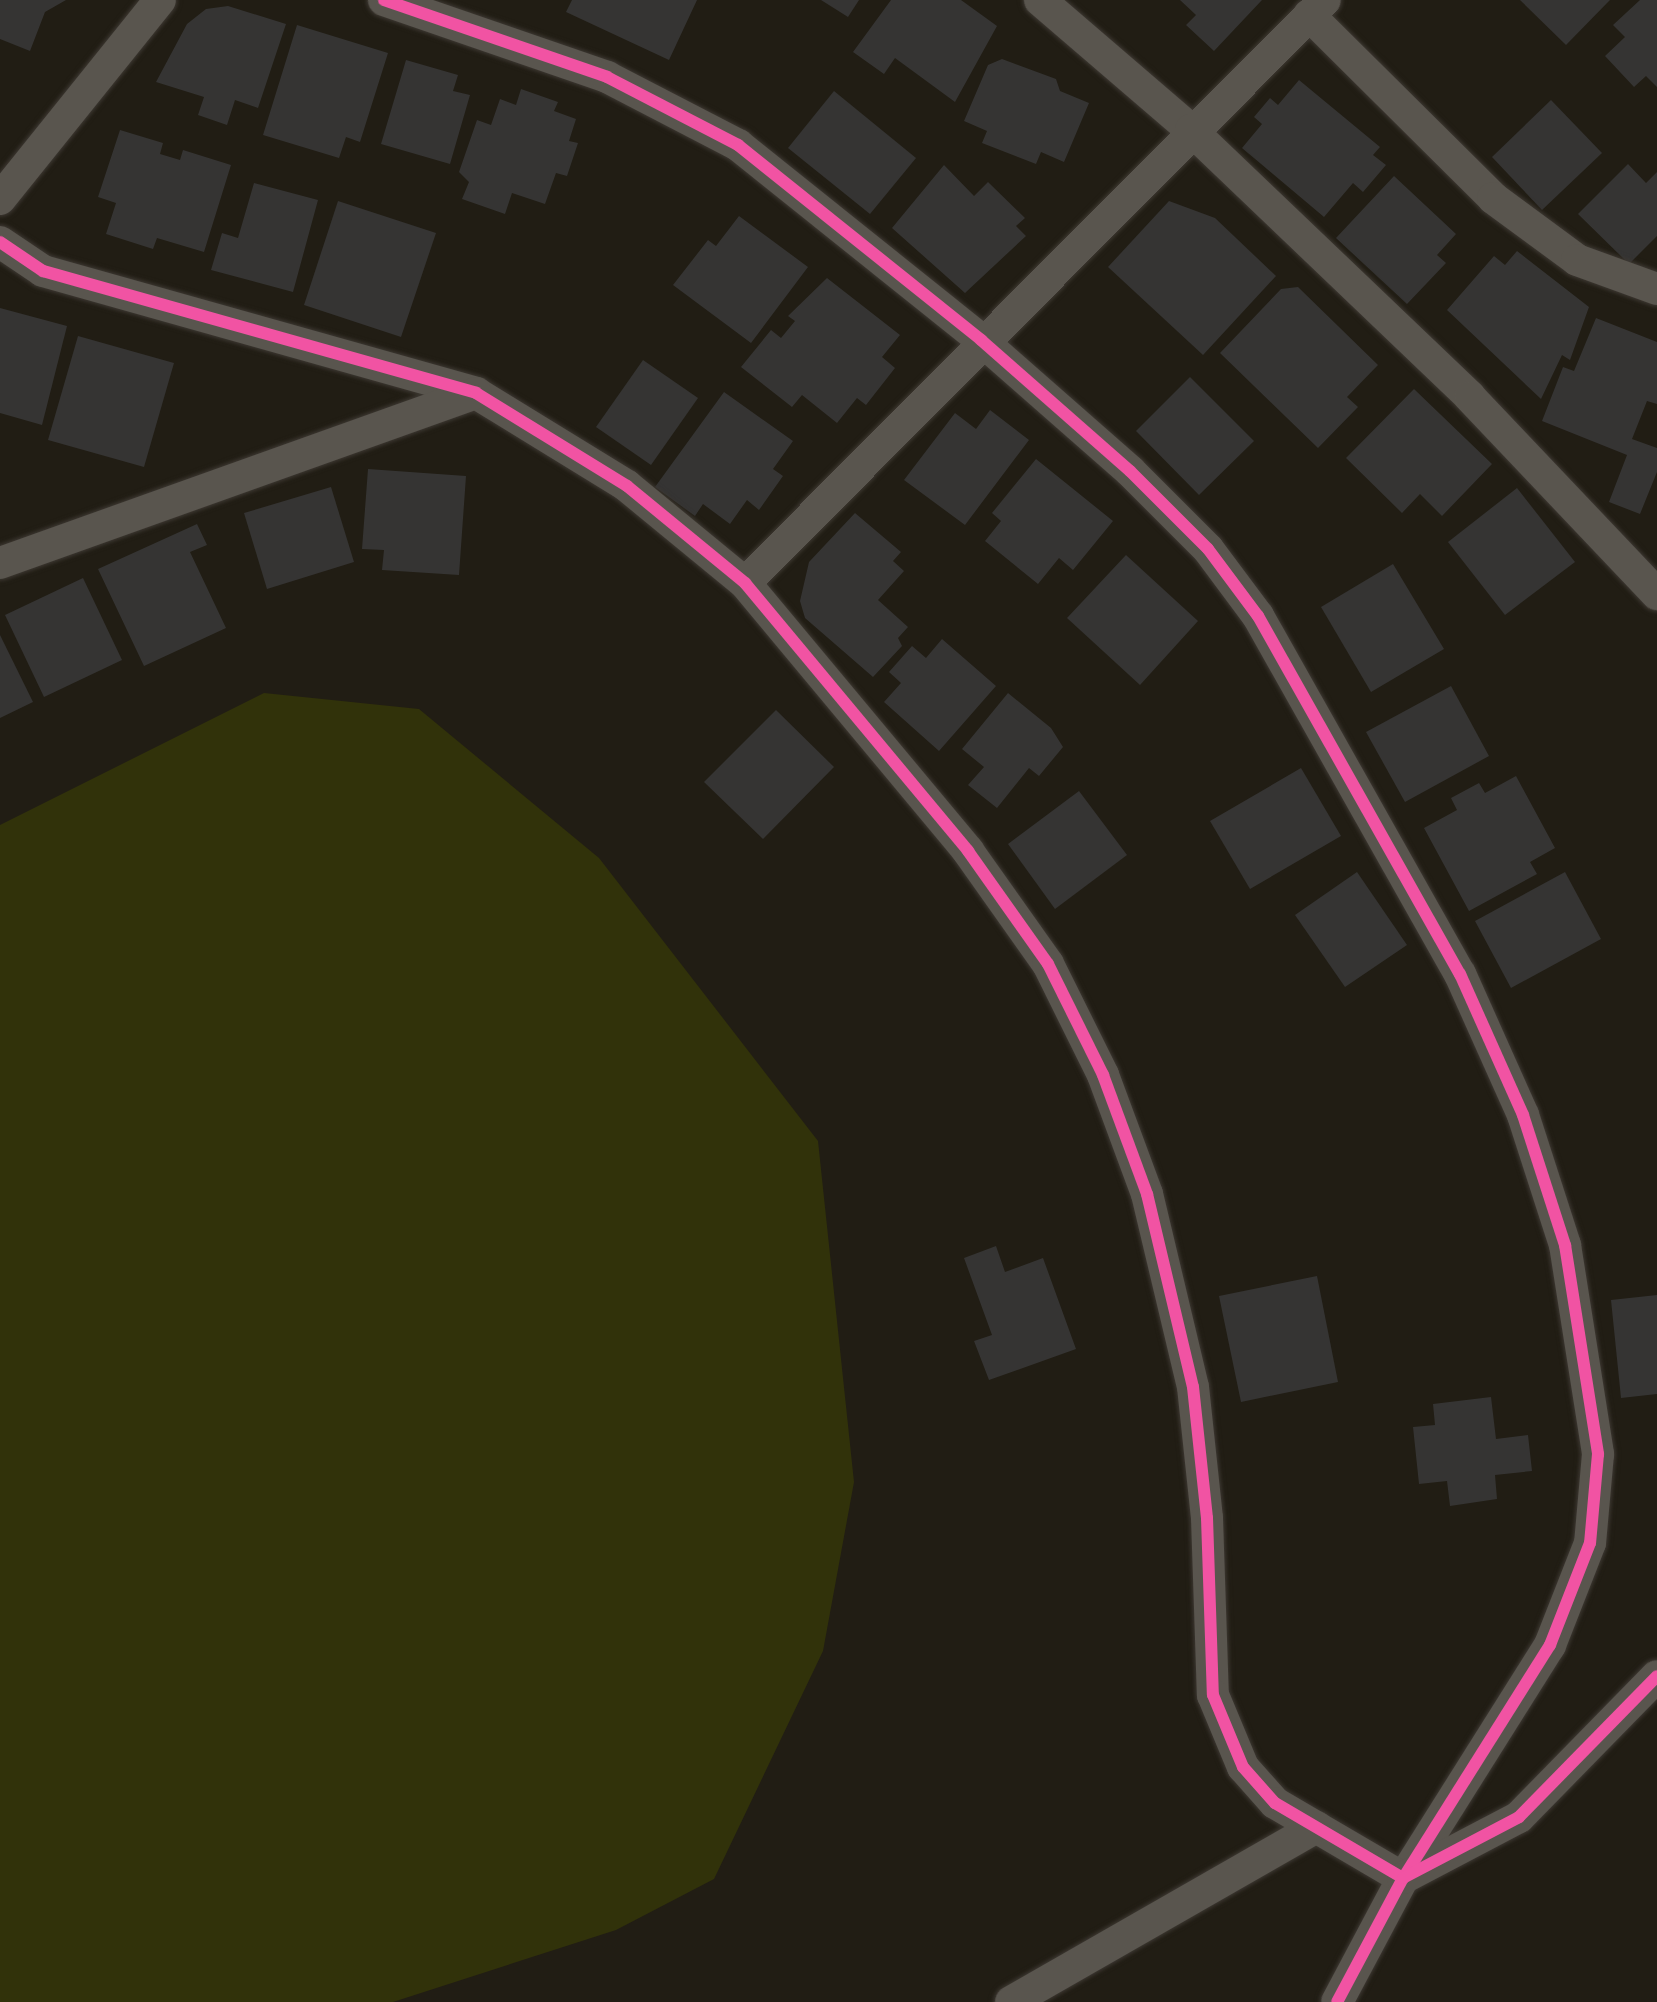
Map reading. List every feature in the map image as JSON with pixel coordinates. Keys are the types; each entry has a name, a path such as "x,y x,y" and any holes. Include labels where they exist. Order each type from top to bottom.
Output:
{"street":[{"path":"0,199 160,0"},
{"path":"384,0 606,77 738,145 981,340 1130,470 1208,549 1258,616 1460,974 1523,1115 1565,1245 1598,1454 1590,1543 1550,1645 1403,1878 1337,2002"},
{"path":"1040,0 1191,130 1470,397 1657,594"},
{"path":"745,584 981,340 1317,8 1493,198 1577,260 1657,289"},
{"path":"0,242 43,271 476,393 628,486 745,584 968,851 1048,964 1103,1074 1147,1194 1193,1387 1207,1518 1212,1695 1243,1767 1275,1803 1403,1878"},
{"path":"0,563 476,393"},
{"path":"1403,1878 1519,1817 1657,1676"},
{"path":"1012,2002 1316,1827"}],"shaded area":[{"path":"264,693 419,709 599,858 818,1141 854,1482 823,1651 714,1879 616,1930 393,2002 0,2002 0,825"}],"building":[{"path":"0,0 66,0 45,12 30,51 0,39"},
{"path":"572,0 697,0 669,60 566,12"},
{"path":"821,0 859,0 848,17"},
{"path":"891,0 961,0 997,26 955,102 895,58 884,74 853,52"},
{"path":"1180,0 1262,0 1214,51 1186,25 1196,15"},
{"path":"1520,0 1610,0 1566,45"},
{"path":"1640,0 1657,0 1657,87 1646,76 1634,87 1605,56 1625,37 1613,25"},
{"path":"228,6 286,24 258,108 235,100 227,125 198,115 204,97 156,82 187,24 206,9"},
{"path":"297,25 388,53 360,142 346,137 339,158 263,135"},
{"path":"1002,59 1056,79 1060,91 1089,103 1064,162 1041,152 1036,164 982,143 987,131 964,121 988,65"},
{"path":"406,60 458,75 453,91 470,95 450,164 381,144"},
{"path":"1299,80 1380,147 1373,155 1386,165 1363,192 1353,183 1324,217 1242,148 1262,124 1254,117 1270,98 1278,105"},
{"path":"521,89 558,102 554,111 576,119 569,141 578,143 567,176 556,173 545,204 512,193 505,214 462,199 469,182 459,172 477,120 491,125 500,99 516,105"},
{"path":"834,91 916,158 870,214 788,148"},
{"path":"1551,100 1602,153 1542,210 1492,157"},
{"path":"120,130 163,143 160,154 180,160 183,150 231,165 204,252 157,238 153,249 106,234 116,203 98,197"},
{"path":"1628,164 1646,183 1657,172 1657,236 1629,264 1578,214"},
{"path":"944,165 974,196 988,182 1025,218 1016,226 1026,236 965,293 892,228"},
{"path":"1394,176 1456,234 1437,255 1446,263 1407,304 1336,238"},
{"path":"254,183 318,200 293,292 211,270 222,233 238,238"},
{"path":"338,201 436,233 401,337 304,305"},
{"path":"1169,201 1215,218 1276,276 1203,355 1108,267"},
{"path":"739,216 808,267 751,343 673,285 708,240 716,246"},
{"path":"1517,251 1589,307 1570,360 1562,355 1541,399 1447,310 1494,256 1505,265"},
{"path":"827,278 900,335 882,357 895,368 866,405 857,398 837,423 802,395 792,407 741,367 771,330 781,338 795,321 788,316"},
{"path":"1298,287 1378,365 1347,397 1358,407 1318,448 1220,353 1281,289"},
{"path":"0,308 67,326 42,425 0,413"},
{"path":"1596,318 1657,342 1657,404 1647,401 1632,439 1657,448 1657,472 1640,514 1609,502 1627,455 1542,421 1563,367 1574,371"},
{"path":"78,336 174,363 144,467 48,440"},
{"path":"643,360 698,398 651,465 596,427"},
{"path":"1190,377 1254,441 1199,495 1136,431"},
{"path":"1414,389 1492,464 1442,516 1420,494 1402,513 1346,458"},
{"path":"724,392 793,441 773,469 783,476 759,510 747,500 730,524 703,504 695,516 655,487"},
{"path":"990,410 1029,440 965,525 904,480 955,413 976,429"},
{"path":"1036,459 1113,521 1073,570 1059,558 1038,584 985,541 1001,521 992,513"},
{"path":"368,469 466,476 459,575 382,570 384,550 362,549"},
{"path":"331,487 354,562 267,589 244,513"},
{"path":"1517,488 1575,562 1505,615 1448,542"},
{"path":"855,513 901,552 893,561 904,571 878,600 908,627 898,638 902,646 873,677 805,618 800,601 809,562"},
{"path":"197,524 207,545 190,552 226,628 144,666 98,569"},
{"path":"1126,555 1198,621 1140,685 1067,618"},
{"path":"1393,564 1444,649 1371,692 1321,607"},
{"path":"83,578 122,660 44,697 5,615"},
{"path":"0,635 33,702 0,718"},
{"path":"942,639 996,686 939,751 884,702 901,683 889,672 912,646 926,658"},
{"path":"1451,686 1489,756 1405,802 1366,732"},
{"path":"1008,693 1051,728 1063,747 1039,776 1029,768 997,808 968,785 984,767 962,749"},
{"path":"776,710 834,767 763,839 704,782"},
{"path":"1301,768 1341,836 1250,889 1210,821"},
{"path":"1516,776 1555,848 1530,862 1537,874 1469,911 1424,828 1457,810 1451,798 1479,783 1485,793"},
{"path":"1079,791 1127,855 1055,909 1008,844"},
{"path":"1357,872 1407,945 1345,987 1295,915"},
{"path":"1565,872 1601,939 1511,988 1475,921"},
{"path":"996,1246 1005,1272 1043,1258 1076,1349 989,1380 974,1341 992,1335 964,1258"},
{"path":"1317,1276 1338,1382 1241,1402 1219,1296"},
{"path":"1657,1295 1657,1394 1621,1398 1611,1300"},
{"path":"1491,1397 1496,1439 1528,1435 1532,1471 1495,1475 1497,1499 1450,1506 1447,1481 1419,1484 1413,1427 1435,1425 1433,1404"}],"cycle path":[{"path":"384,0 607,77 738,145 981,340 1130,471 1208,549 1258,616 1460,974 1523,1115 1565,1245 1598,1454 1590,1543 1550,1645 1403,1878 1337,2002"},
{"path":"0,242 43,271 476,393 627,486 745,583 968,851 1048,964 1103,1075 1147,1194 1193,1387 1207,1518 1213,1695 1243,1767 1275,1803 1403,1878 1519,1817 1657,1676"}]}
